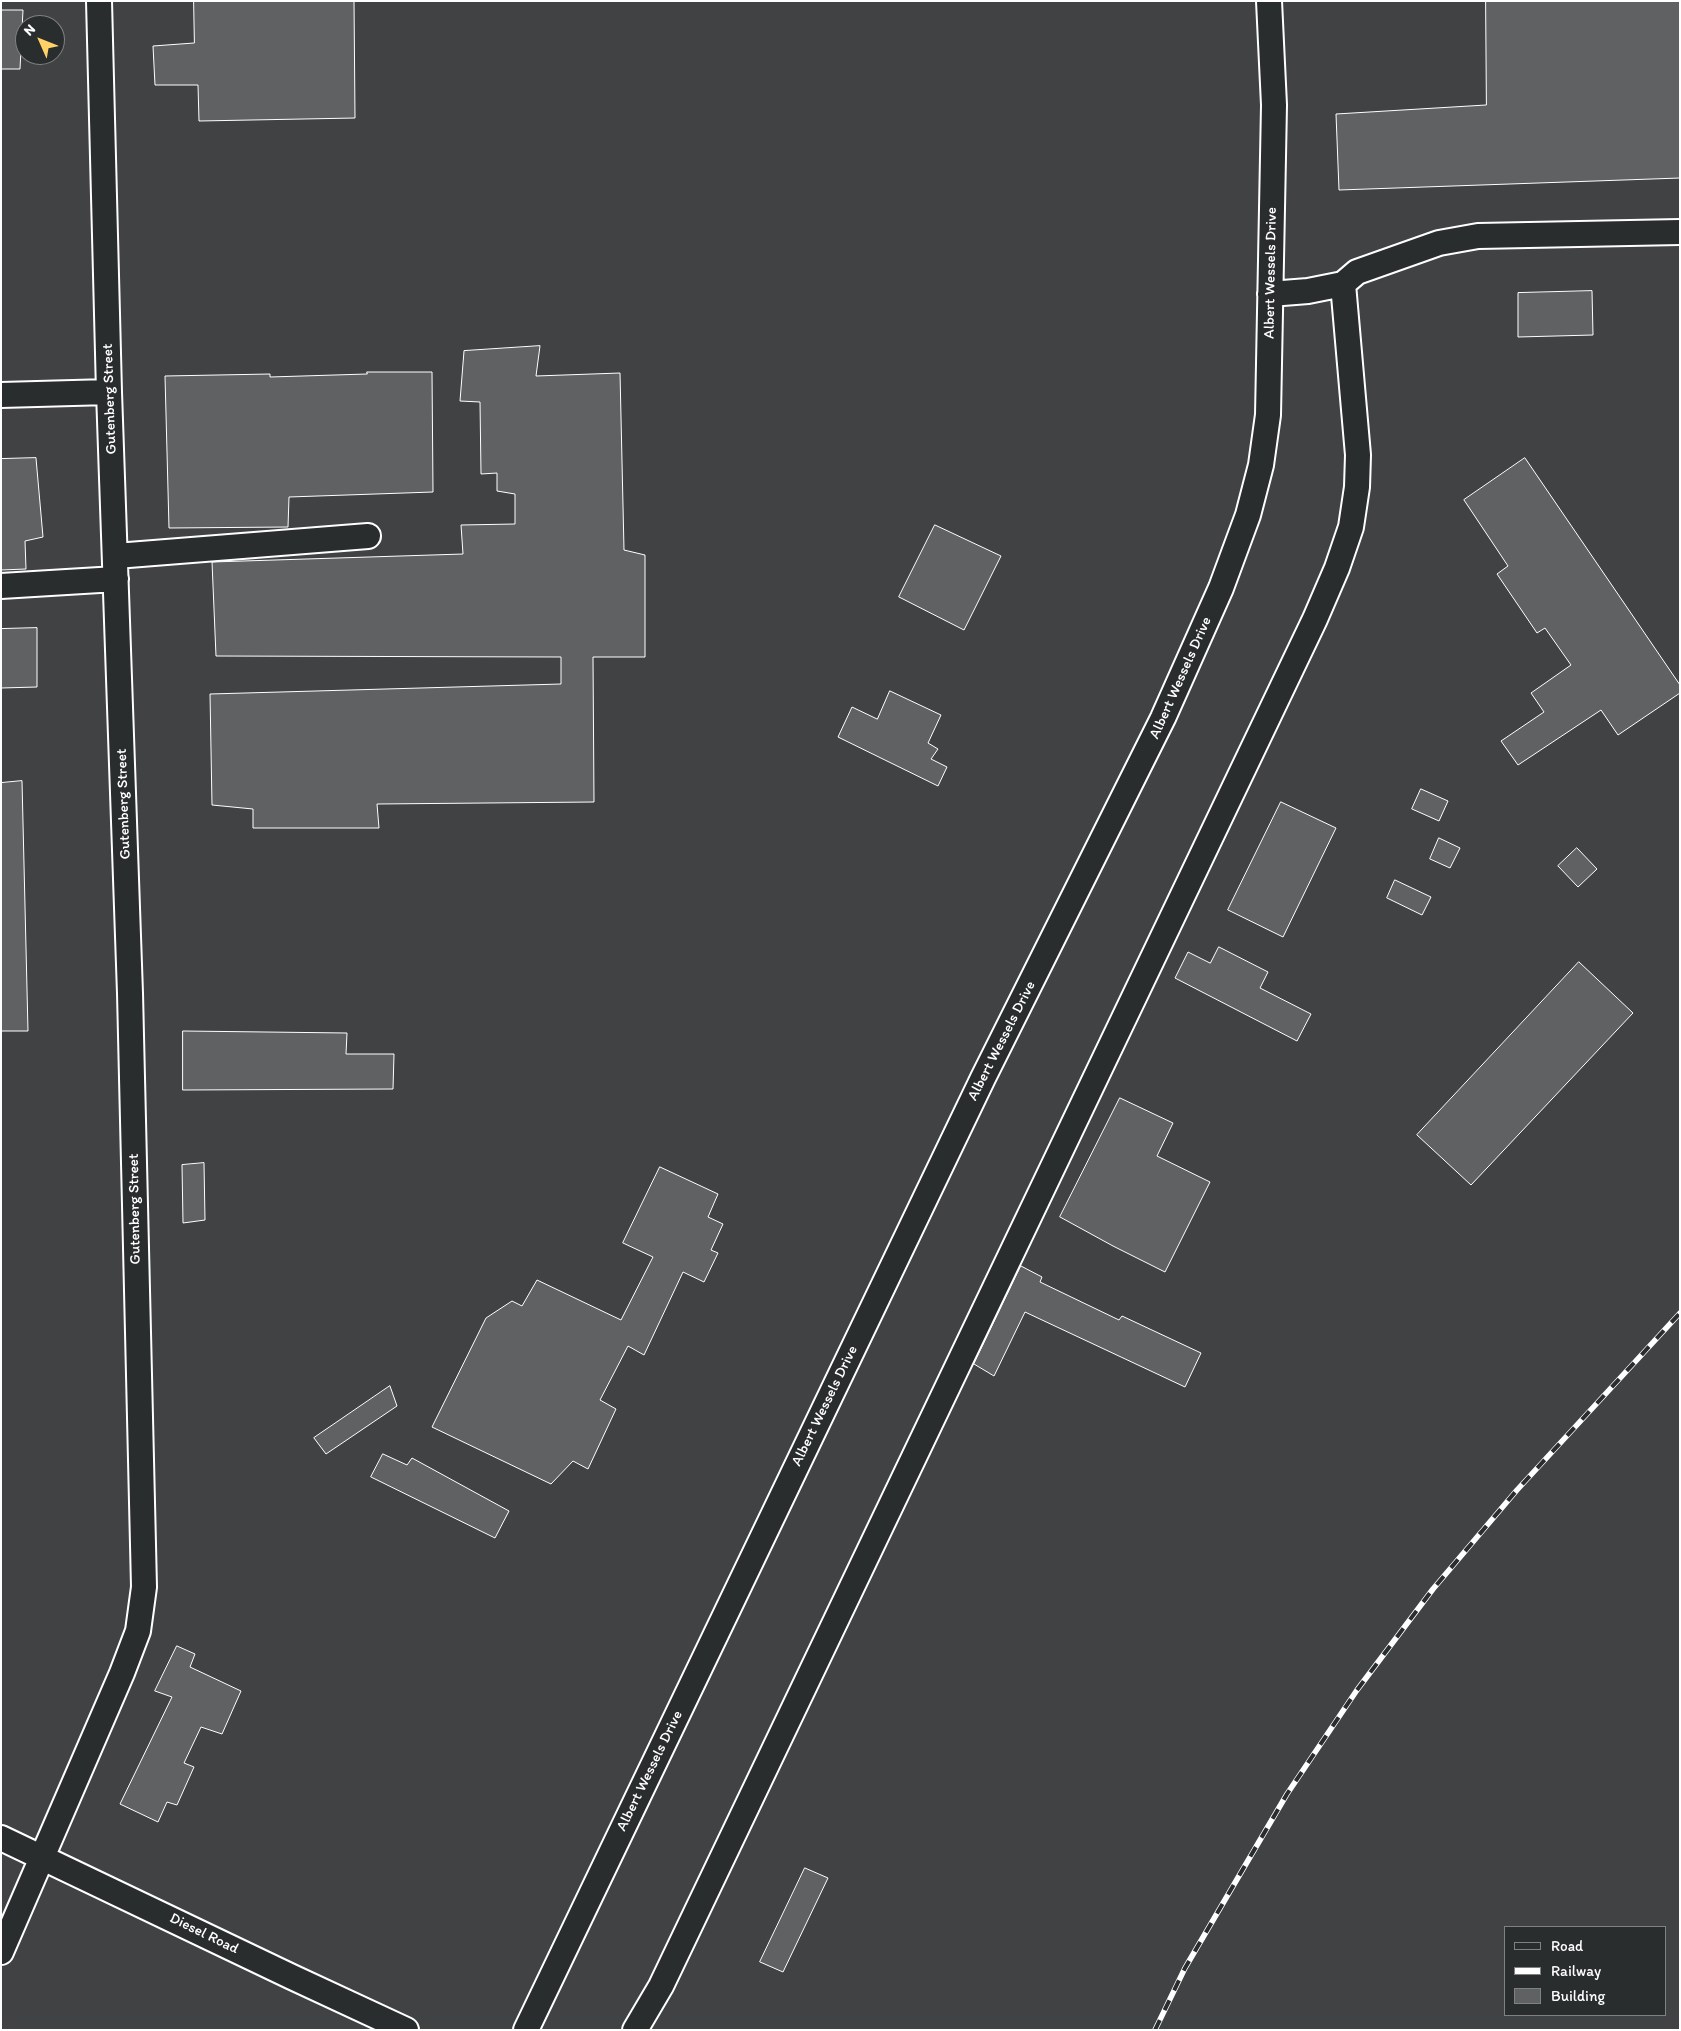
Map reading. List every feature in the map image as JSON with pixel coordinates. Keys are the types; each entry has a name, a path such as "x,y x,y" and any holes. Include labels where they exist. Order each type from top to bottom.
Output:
{"street":[{"name":"Gutenberg Street","path":"1,1952 122,1672 138,1631 144,1586 130,993 109,392 99,1"},
{"name":"Albert Wessels Drive","path":"526,2030 982,1078 1136,776 1221,588 1248,515 1261,465 1268,415 1274,105 1269,1"},
{"path":"1270,294 1308,291 1343,284 1357,272 1439,243 1478,236 1680,232"},
{"path":"635,2030 661,1986 1315,619 1336,568 1351,527 1357,487 1357,463 1343,284"},
{"path":"1,395 109,392"},
{"path":"1,586 116,568 368,536"},
{"name":"Diesel Road","path":"1,1838 406,2030"}],"shaded area":[{"path":"1,1 1680,1 1680,2030 1,2030"}],"building":[{"path":"194,1 354,1 355,118 199,121 198,85 155,85 153,46 194,43"},
{"path":"1486,1 1680,1 1680,178 1339,190 1336,114 1486,105"},
{"path":"1,10 23,10 23,15 15,15 15,65 20,65 20,69 1,69"},
{"path":"1592,291 1593,335 1518,337 1518,293"},
{"path":"540,346 536,376 620,373 624,550 645,555 645,657 593,657 594,802 377,804 379,828 253,828 253,809 212,805 210,694 561,684 561,657 216,656 212,562 463,554 461,525 515,524 515,494 497,491 497,473 481,474 480,402 460,401 464,351"},
{"path":"367,372 432,372 433,492 289,497 288,527 169,528 165,376 270,374 270,377 367,374"},
{"path":"36,458 43,537 25,541 26,569 1,570 1,459"},
{"path":"1525,458 1680,685 1680,693 1618,735 1601,710 1518,765 1501,741 1544,712 1531,693 1571,665 1545,628 1537,633 1497,574 1508,566 1464,500"},
{"path":"935,525 1001,556 964,630 899,597"},
{"path":"37,628 37,687 1,688 1,629"},
{"path":"890,691 941,715 928,743 938,749 931,759 947,767 938,786 838,737 852,707 877,719"},
{"path":"22,781 28,1031 1,1031 1,783"},
{"path":"1421,789 1448,801 1439,821 1412,809"},
{"path":"1281,802 1336,828 1283,937 1228,910"},
{"path":"1439,838 1460,848 1450,868 1430,859"},
{"path":"1577,848 1597,869 1578,887 1558,866"},
{"path":"1395,880 1431,897 1422,915 1387,898"},
{"path":"1219,947 1268,972 1260,988 1311,1014 1297,1041 1175,978 1188,952 1210,963"},
{"path":"1579,962 1633,1013 1471,1185 1417,1135"},
{"path":"183,1031 347,1033 346,1054 394,1054 393,1089 183,1090"},
{"path":"1120,1098 1173,1123 1157,1156 1210,1182 1165,1272 1060,1217"},
{"path":"204,1163 205,1220 183,1223 182,1165"},
{"path":"660,1167 718,1194 708,1217 723,1224 711,1250 718,1253 704,1282 683,1272 644,1355 628,1346 600,1400 616,1409 588,1469 573,1461 551,1484 432,1427 486,1318 512,1301 522,1306 537,1280 621,1320 653,1257 623,1243"},
{"path":"1021,1266 1042,1277 1040,1282 1119,1320 1122,1316 1201,1353 1185,1387 1025,1312 994,1376 974,1364"},
{"path":"390,1386 397,1406 326,1454 314,1438"},
{"path":"383,1454 407,1465 412,1458 509,1511 495,1538 371,1477"},
{"path":"177,1646 195,1654 190,1667 241,1691 222,1734 201,1727 184,1763 194,1767 177,1805 167,1802 158,1822 120,1804 172,1697 155,1691"},
{"path":"805,1868 828,1878 783,1972 760,1962"}],"railway":[{"path":"1155,2030 1185,1968 1287,1794 1357,1690 1433,1589 1517,1490 1680,1313"}]}
